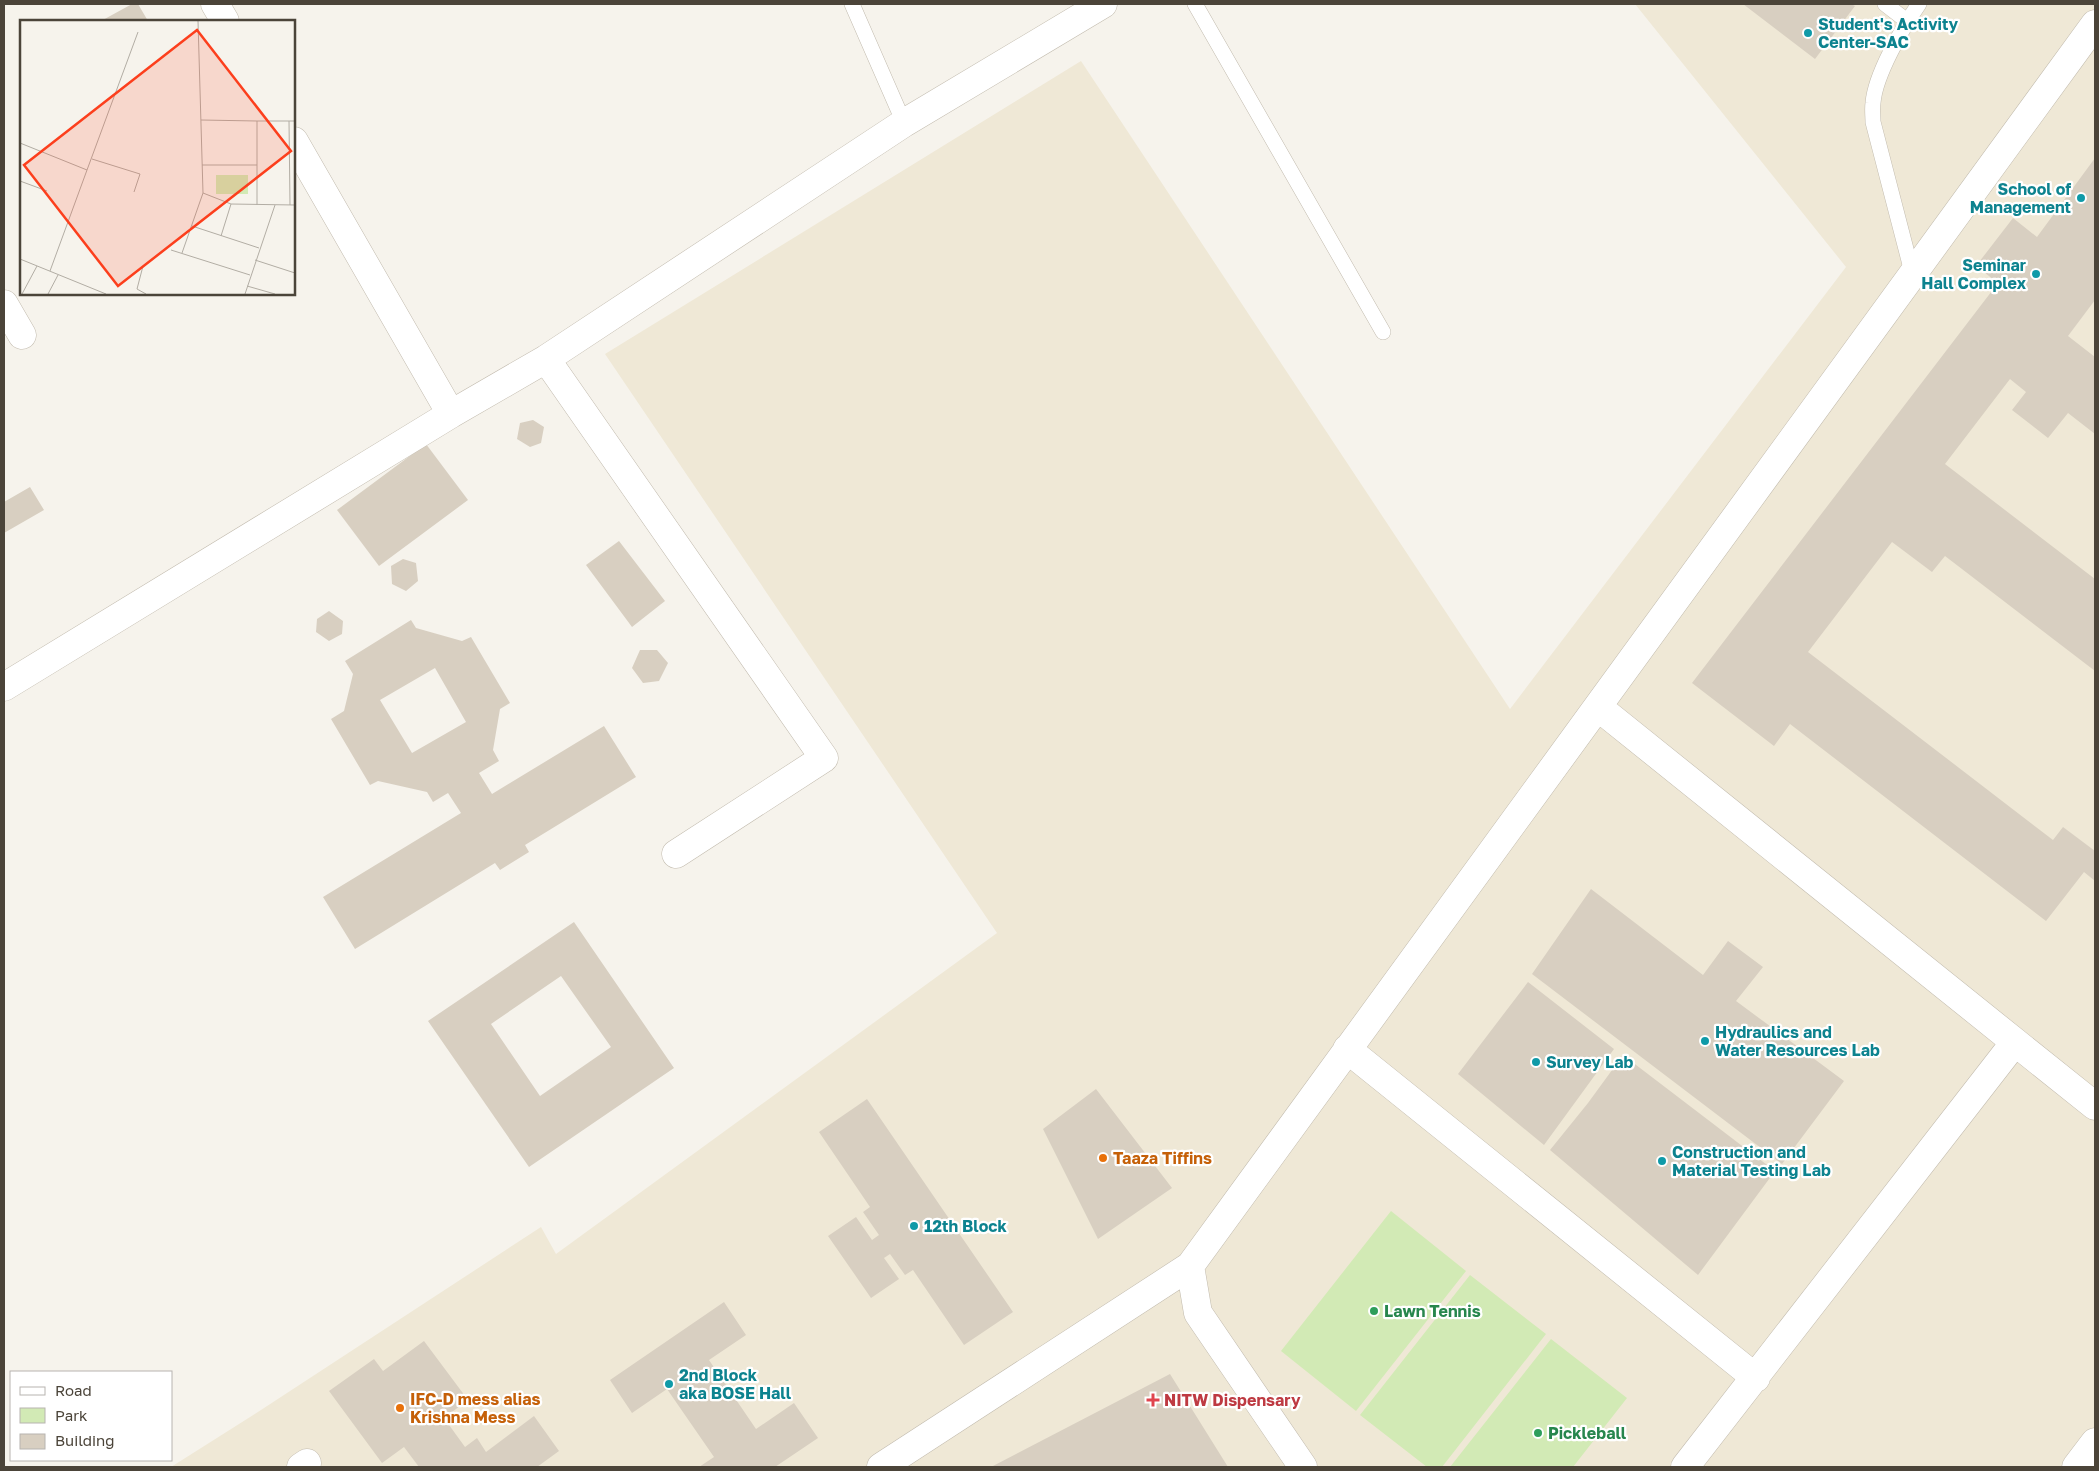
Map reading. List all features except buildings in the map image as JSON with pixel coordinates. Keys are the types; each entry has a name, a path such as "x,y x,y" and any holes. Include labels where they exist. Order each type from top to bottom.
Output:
{"street":[{"path":"215,4 224,20"},
{"path":"4,687 451,414 546,359 904,124 1103,4"},
{"path":"881,1467 910,1460 1190,1266 2095,24"},
{"path":"295,143 451,414"},
{"path":"4,304 22,335"},
{"path":"546,359 824,758 676,854"},
{"path":"1598,707 2095,1106"},
{"path":"1686,1467 2015,1042"},
{"path":"1347,1049 1756,1378"},
{"path":"1190,1266 1198,1313 1303,1467"},
{"path":"2076,1467 2095,1442"}],"lane":[{"path":"852,4 904,124"},
{"path":"1195,4 1382,332"},
{"path":"1885,4 1907,21"},
{"path":"1913,276 1873,122 1873,102 1878,80 1907,21 1919,4"}],"shaded area":[{"path":"1635,4 2095,4 2095,1467 171,1467 541,1227 556,1254 997,933 605,354 1081,61 1510,709 1846,267"}],"green space":[{"name":"Lawn Tennis","path":"1391,1211 1466,1271 1356,1411 1281,1351"},
{"name":"Lawn Tennis","path":"1470,1275 1546,1334 1442,1467 1427,1467 1360,1415"},
{"name":"Pickleball","path":"1551,1339 1627,1398 1573,1467 1450,1467"}],"place":[{"name":"Student's Activity Center-SAC","path":"1808,33"},
{"name":"School of Management","path":"2081,198"},
{"name":"Seminar Hall Complex","path":"2036,274"},
{"name":"Hydraulics and Water Resources Lab","path":"1705,1041"},
{"name":"Survey Lab","path":"1536,1062"},
{"name":"Taaza Tiffins","path":"1103,1158"},
{"name":"Construction and Material Testing Lab","path":"1662,1161"},
{"name":"12th Block","path":"914,1226"},
{"name":"Lawn Tennis","path":"1374,1311"},
{"name":"2nd Block aka BOSE Hall","path":"669,1384"},
{"name":"NITW Dispensary","path":"1153,1400"},
{"name":"IFC-D mess alias Krishna Mess","path":"400,1408"},
{"name":"Pickleball","path":"1538,1433"}]}
